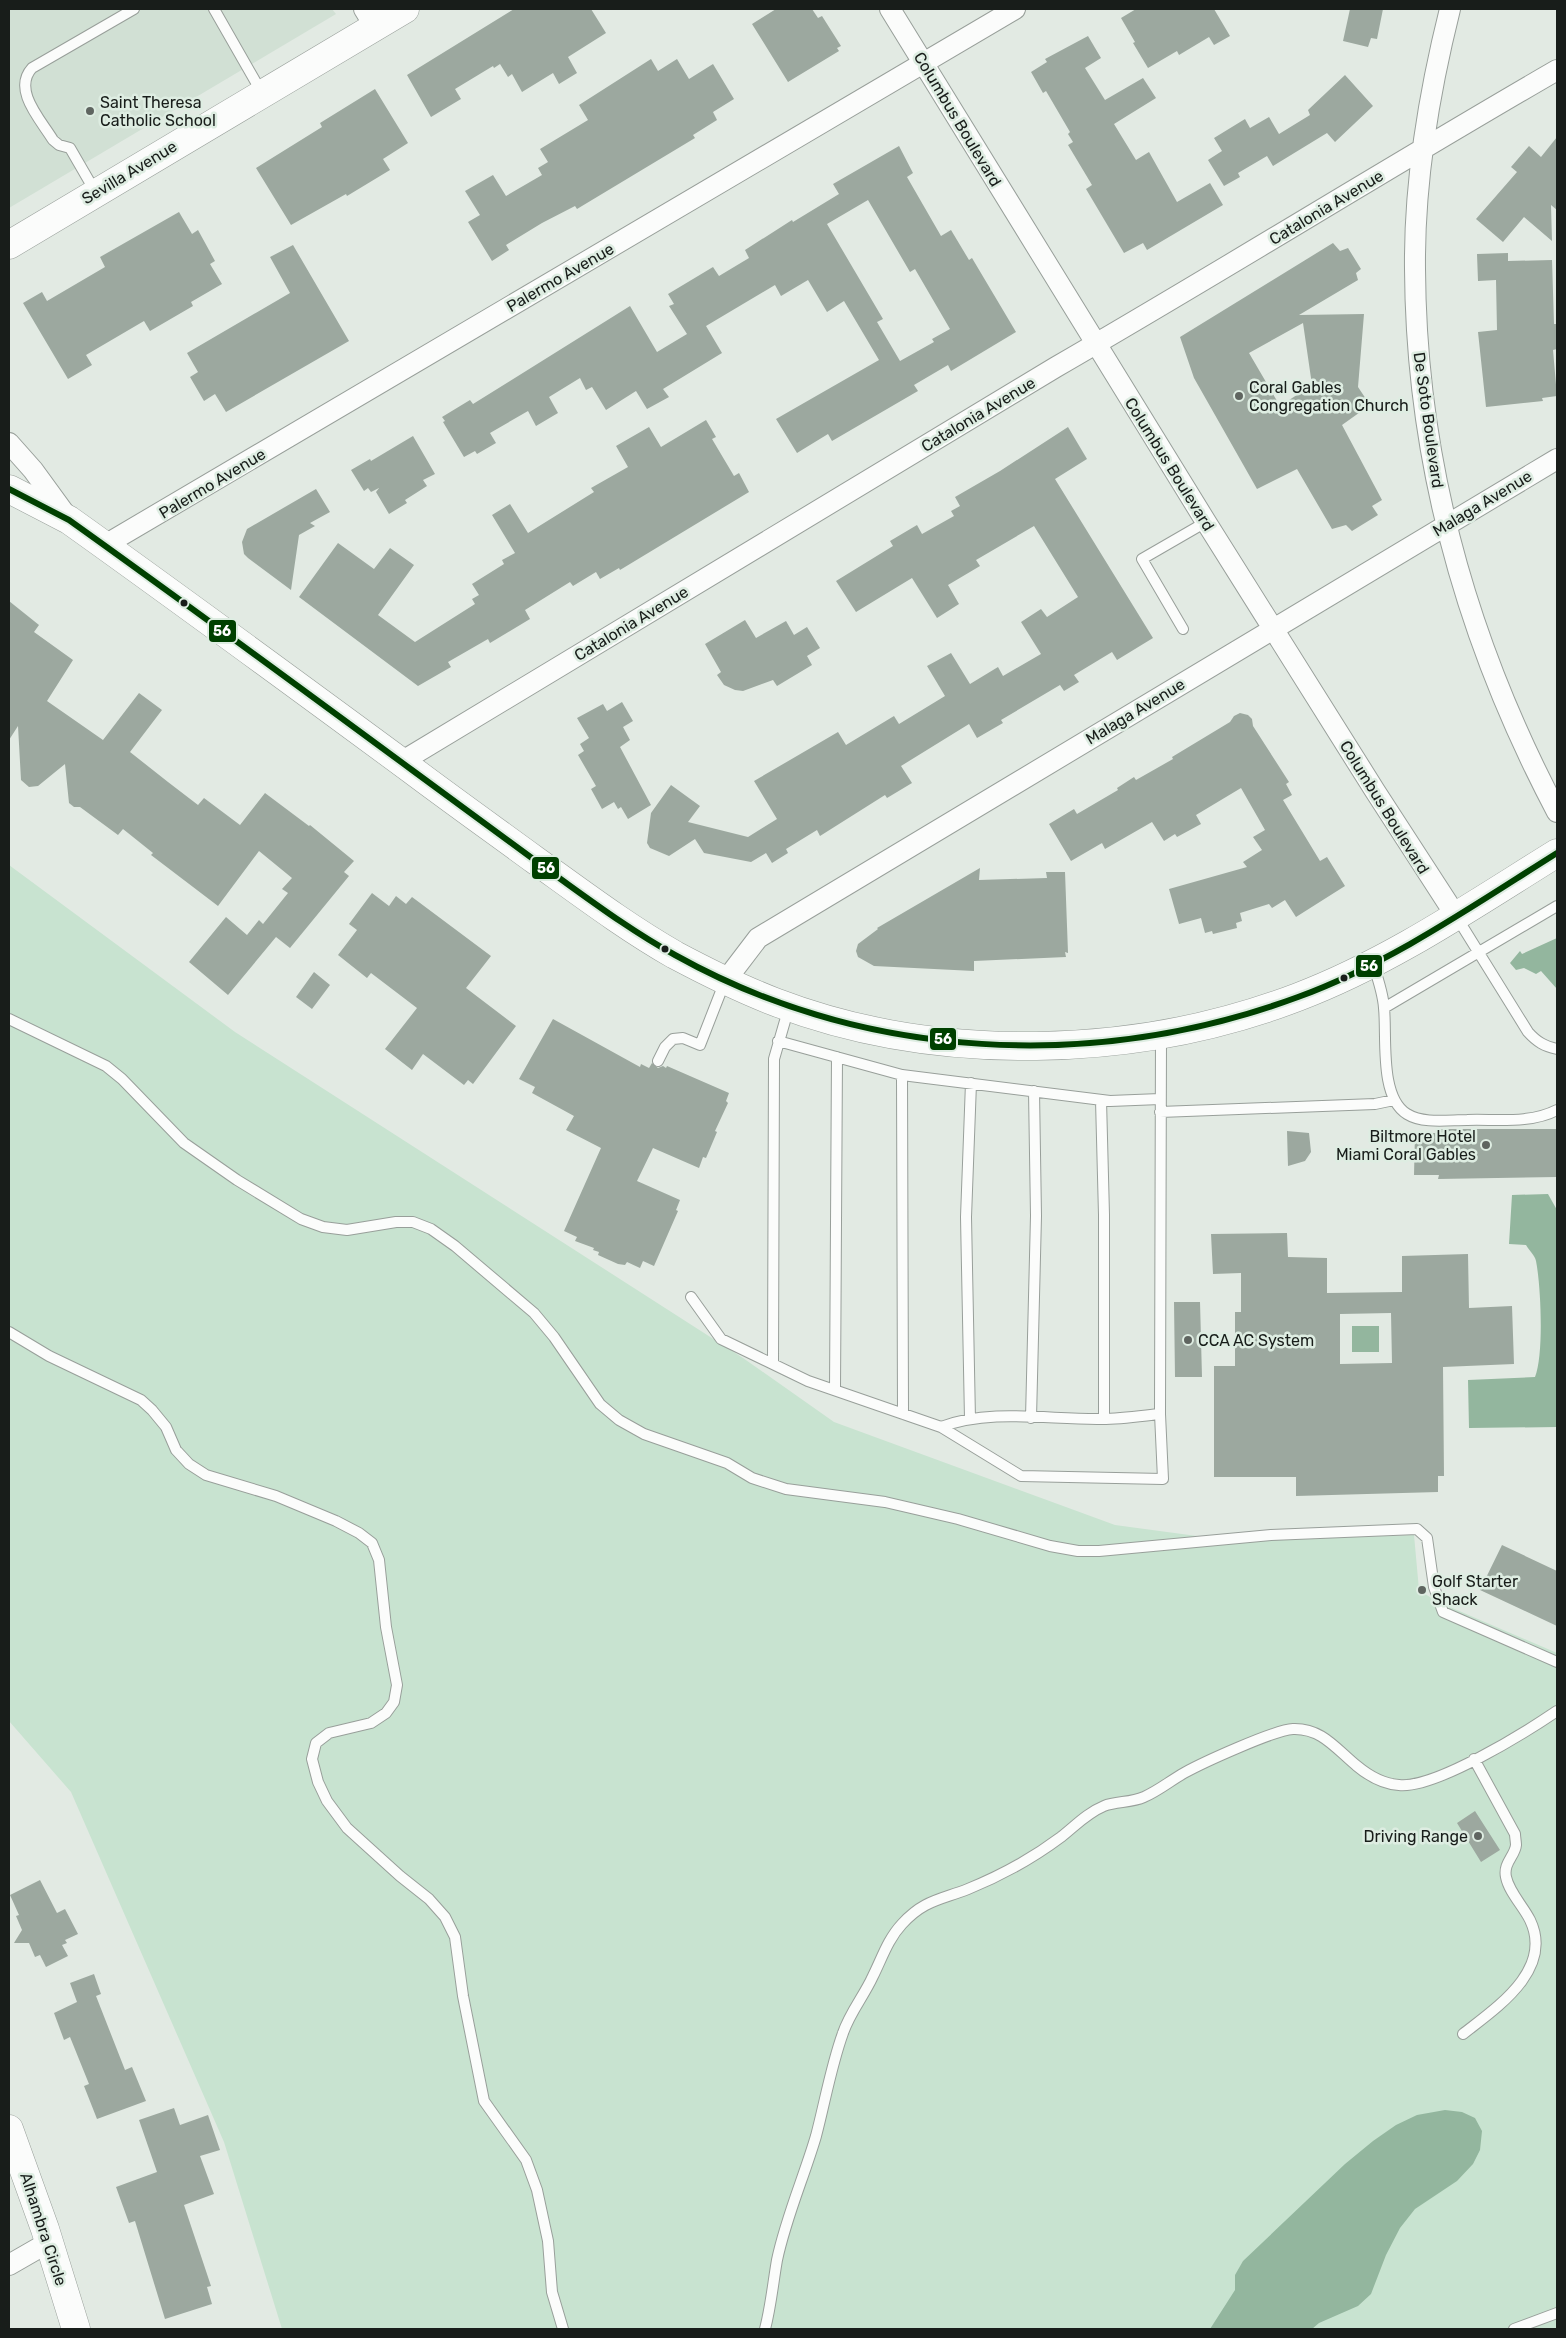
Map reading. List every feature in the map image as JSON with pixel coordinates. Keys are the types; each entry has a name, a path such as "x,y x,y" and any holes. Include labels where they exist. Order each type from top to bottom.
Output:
{"street":[{"name":"Sevilla Avenue","path":"9,245 263,93 370,18 405,9"},
{"name":"Columbus Boulevard","path":"890,9 1206,522 1456,916"},
{"name":"Palermo Avenue","path":"105,545 1016,9"},
{"name":"De Soto Boulevard","path":"1450,9 1434,82 1424,147 1416,235 1416,319 1429,434 1446,525 1461,583 1514,725 1557,812"},
{"name":"Catalonia Avenue","path":"401,762 1424,147 1557,70"},
{"path":"9,443 33,470 69,520"},
{"name":"Malaga Avenue","path":"726,980 758,938 1557,458"},
{"path":"9,489 69,520 105,545 605,910 679,957 789,1007 870,1030 928,1039 1019,1046 1077,1044 1161,1034 1216,1023 1285,1002 1331,984 1456,916 1557,853"},
{"name":"Alhambra Circle","path":"9,2129 49,2242 76,2329"},
{"path":"9,2265 49,2242"}],"lane":[{"path":"96,192 70,148 59,145 54,140 25,95 24,87 27,73 32,68 134,9"},
{"path":"214,9 231,35 263,93"},
{"path":"1183,629 1142,559 1206,522"},
{"path":"1384,1008 1557,906"},
{"path":"1456,916 1528,1032 1536,1041 1546,1047 1557,1049"},
{"path":"1372,963 1379,982 1384,1008 1389,1083 1394,1100 1407,1114 1431,1120 1532,1118 1557,1110"},
{"path":"658,1061 665,1047 673,1039 683,1038 700,1045 726,980"},
{"path":"773,1364 774,1059 789,1007"},
{"path":"9,1019 106,1066 122,1079 192,1149 237,1180 301,1219 323,1227 347,1230 396,1222 413,1222 431,1229 534,1313 554,1337 600,1404 618,1420 644,1434 718,1460 752,1478 786,1489 885,1502 958,1519 1050,1546 1078,1551 1099,1551 1202,1540 1318,1532 1417,1529 1427,1538 1434,1587 1443,1612 1557,1662"},
{"path":"691,1297 721,1340 808,1381 941,1427 1021,1476 1163,1479 1160,1414 1161,1034"},
{"path":"778,1041 902,1075 1101,1100 1160,1099"},
{"path":"835,1390 837,1057"},
{"path":"902,1075 903,1414"},
{"path":"970,1419 966,1217 971,1083"},
{"path":"1031,1418 1036,1216 1034,1091"},
{"path":"1101,1100 1104,1215 1104,1419"},
{"path":"1160,1112 1375,1104 1394,1100"},
{"path":"9,1332 49,1356 141,1400 152,1410 166,1428 176,1450 189,1464 206,1475 276,1496 336,1521 359,1533 372,1543 380,1560 386,1627 397,1685 394,1702 386,1713 370,1723 329,1734 316,1743 312,1759 318,1782 327,1801 348,1828 400,1876 429,1899 445,1917 455,1937 463,1996 484,2101 526,2160 537,2190 548,2241 552,2292 563,2329"},
{"path":"941,1427 970,1419 990,1417 1104,1419 1160,1414"},
{"path":"765,2329 777,2260 816,2135 843,2032 851,2012 874,1975 884,1950 901,1925 921,1907 939,1897 966,1890 1027,1860 1060,1838 1082,1818 1106,1805 1134,1801 1154,1793 1185,1773 1208,1762 1290,1729 1314,1731 1334,1744 1373,1779 1400,1786 1432,1780 1474,1759 1557,1711"},
{"path":"1463,2034 1518,1988 1532,1963 1536,1944 1531,1922 1506,1877 1507,1862 1516,1847 1515,1834 1474,1759"},
{"path":"1514,2329 1557,2313"}],"shaded area":[{"name":"Saint Theresa Catholic School","path":"9,9 332,9 336,14 9,208"},
{"path":"9,865 235,1032 743,1358 834,1422 1115,1525 1234,1541 1414,1535 1419,1590 1436,1601 1557,1653 1557,2329 282,2329 224,2142 71,1792 9,1721"},
{"path":"1557,938 1557,989 1541,971 1536,974 1524,968 1516,970 1510,963 1520,951 1522,954"},
{"path":"1548,1194 1557,1210 1557,1427 1469,1428 1468,1380 1535,1377 1541,1337 1538,1272 1535,1259 1526,1245 1509,1244 1512,1195"},
{"path":"1352,1326 1379,1326 1379,1352 1352,1352"},
{"path":"1445,2110 1462,2112 1475,2118 1482,2131 1480,2150 1473,2164 1457,2181 1415,2209 1400,2228 1386,2255 1371,2294 1358,2306 1319,2323 1312,2329 1210,2329 1235,2290 1235,2275 1243,2261 1345,2164 1396,2125 1417,2115"}],"building":[{"path":"514,9 591,9 606,33 568,57 577,73 559,84 553,73 522,92 512,74 508,77 500,64 494,68 493,66 455,89 461,99 431,117 407,75"},
{"path":"776,9 812,9 818,18 822,16 841,46 837,48 839,51 788,82 752,24"},
{"path":"1136,9 1214,9 1230,36 1214,45 1209,37 1179,55 1177,51 1148,68 1121,18"},
{"path":"1350,9 1383,9 1377,39 1371,38 1368,47 1343,41"},
{"path":"1088,36 1101,58 1085,68 1105,100 1143,78 1156,98 1114,124 1136,160 1149,152 1177,202 1210,183 1223,205 1147,250 1143,243 1124,253 1086,189 1092,185 1068,145 1073,142 1068,134 1070,132 1046,91 1043,93 1031,72 1047,62 1045,59"},
{"path":"651,59 658,71 677,59 689,79 713,64 734,99 713,112 717,120 693,135 695,138 577,209 575,206 542,223 506,245 509,250 492,261 468,222 480,215 465,191 493,175 506,196 542,175 538,168 548,162 540,149 588,120 579,105"},
{"path":"1345,75 1373,106 1335,142 1327,133 1273,166 1267,156 1238,173 1240,177 1224,186 1208,160 1222,151 1214,138 1245,119 1250,128 1269,117 1279,134 1310,115 1308,110"},
{"path":"375,89 408,143 383,159 390,170 347,196 346,194 291,225 256,168 322,127 320,123"},
{"path":"1557,137 1557,210 1551,205 1552,241 1524,217 1503,242 1476,219 1517,172 1511,167 1529,146 1541,157"},
{"path":"899,146 913,173 907,177 941,236 951,230 969,260 972,258 1016,332 951,371 948,365 914,385 918,391 832,441 828,434 797,453 776,419 879,360 844,301 827,312 808,280 781,296 775,285 706,326 722,353 663,389 669,397 647,409 636,391 606,410 592,387 586,390 580,378 549,397 558,413 536,426 528,411 490,433 496,443 477,454 475,451 464,457 443,422 445,421 442,417 470,400 473,404 630,306 657,352 687,334 669,306 674,304 668,294 713,267 719,276 749,258 745,250 792,220 793,222 839,194 833,184","holes":["868,200 910,272 915,269 950,329 932,339 934,342 900,361 877,322 883,319 827,224"]},
{"path":"179,212 192,234 198,230 215,261 210,264 222,284 191,302 193,306 150,331 144,321 86,355 92,365 68,379 23,303 42,292 47,301 105,267 100,257"},
{"name":"Coral Gables Congregation Church","path":"1333,243 1340,251 1348,248 1361,269 1356,273 1358,280 1299,315 1364,314 1358,387 1370,405 1342,425 1382,500 1372,506 1378,515 1352,531 1346,525 1332,529 1297,469 1257,489 1194,378 1180,337","holes":["1303,323 1312,385 1280,406 1249,353"]},
{"path":"293,245 349,341 226,412 215,394 204,401 190,377 198,372 187,353 290,293 270,257"},
{"path":"1508,253 1508,261 1552,260 1554,324 1557,324 1557,349 1553,350 1557,396 1542,398 1543,401 1486,407 1478,332 1497,330 1496,280 1478,281 1477,254"},
{"path":"706,420 716,437 712,439 734,476 739,473 749,492 620,570 619,568 600,579 596,572 573,586 570,582 525,610 530,619 490,643 488,639 448,662 451,667 418,686 299,597 338,543 374,569 390,548 414,565 378,615 415,642 475,604 472,599 479,595 472,584 504,564 502,560 515,553 492,515 510,504 528,533 594,492 591,488 628,467 616,446 649,427 661,447"},
{"path":"1068,427 1087,459 1055,479 1153,638 1117,660 1112,652 1074,675 1079,682 1064,691 1060,685 1001,720 1003,723 977,738 969,724 901,766 912,783 887,798 885,795 820,836 817,830 786,849 788,853 772,863 766,853 751,862 704,853 695,839 669,856 650,848 647,843 651,813 671,785 700,806 688,822 748,837 777,819 754,781 838,732 846,745 894,716 899,724 945,696 927,666 951,653 970,684 998,667 1003,676 1041,654 1021,622 1041,609 1047,617 1078,597 1034,526 976,560 980,566 948,585 959,604 937,618 912,578 856,612 836,581 893,546 890,541 917,525 922,534 954,516 951,511 960,506 955,497 1000,471"},
{"path":"413,436 435,474 423,480 427,486 405,500 407,503 389,514 376,492 379,488 371,492 368,488 364,491 351,470 370,459 371,461"},
{"path":"316,489 330,512 310,523 315,526 299,535 291,590 248,558 244,554 242,542 247,529"},
{"path":"9,601 39,625 34,632 73,660 47,701 103,740 139,693 162,710 130,752 168,782 198,805 204,798 240,825 265,793 310,825 354,861 344,872 349,876 290,948 276,937 228,995 189,962 226,917 247,935 259,920 263,924 288,893 282,889 292,878 259,851 218,906 151,855 153,853 123,829 118,835 80,807 74,807 69,803 65,764 38,786 29,787 21,780 18,726 9,740"},
{"path":"745,620 756,638 786,621 794,635 807,627 820,648 807,656 812,665 777,686 773,680 743,691 724,685 717,675 721,672 705,644"},
{"path":"622,702 633,721 623,727 630,740 620,747 651,805 628,819 621,807 618,809 614,802 602,809 591,789 596,786 578,755 584,751 580,744 589,738 577,718 603,704 607,711"},
{"path":"1240,713 1248,715 1252,719 1253,726 1289,782 1286,784 1292,795 1283,800 1320,861 1327,857 1345,886 1296,917 1285,900 1272,908 1269,904 1240,913 1242,921 1236,923 1237,928 1213,934 1212,931 1205,933 1201,918 1179,924 1169,889 1247,867 1243,862 1262,850 1253,837 1265,830 1241,788 1196,815 1201,824 1177,837 1175,834 1164,841 1152,822 1105,849 1102,843 1071,861 1049,824 1074,809 1077,814 1118,790 1117,788 1134,777 1136,780 1173,759 1172,757 1230,722 1234,716"},
{"path":"980,868 979,880 1047,878 1046,872 1065,872 1068,953 1065,952 1066,957 974,961 974,971 874,966 858,957 856,951 858,944 877,928"},
{"path":"372,893 389,906 396,896 406,904 412,897 491,956 466,988 516,1026 473,1084 468,1080 464,1085 423,1054 412,1070 385,1049 417,1008 371,973 367,978 338,955 357,930 349,924"},
{"path":"314,972 330,985 312,1009 296,997"},
{"path":"553,1019 640,1067 641,1064 649,1068 652,1063 658,1068 663,1066 666,1068 667,1066 729,1093 726,1101 728,1103 715,1131 717,1132 706,1158 703,1157 699,1168 653,1148 637,1181 680,1200 676,1210 678,1211 654,1266 643,1261 640,1268 627,1262 625,1265 618,1264 598,1255 599,1252 593,1250 594,1248 575,1241 577,1237 564,1231 601,1148 566,1130 574,1116 532,1093 535,1087 519,1079"},
{"name":"Biltmore Hotel Miami Coral Gables","path":"1438,1129 1557,1129 1557,1177 1438,1179 1439,1175 1414,1175 1415,1133 1437,1133"},
{"path":"1287,1131 1309,1133 1311,1152 1305,1161 1288,1166"},
{"path":"1287,1233 1288,1257 1327,1258 1327,1293 1402,1292 1402,1256 1468,1254 1469,1308 1512,1306 1514,1364 1443,1367 1444,1476 1438,1476 1438,1492 1296,1496 1296,1477 1214,1477 1214,1366 1235,1366 1235,1312 1241,1312 1241,1273 1213,1274 1211,1234","holes":["1391,1313 1392,1363 1340,1364 1340,1314"]},
{"name":"CCA AC System","path":"1174,1302 1200,1302 1202,1377 1175,1377"},
{"path":"1502,1545 1557,1571 1557,1626 1480,1590"},
{"name":"Driving Range","path":"1475,1811 1500,1850 1481,1862 1457,1823"},
{"path":"40,1880 57,1913 65,1909 78,1934 65,1940 67,1943 62,1945 68,1956 46,1967 40,1955 35,1957 29,1943 14,1943 22,1930 16,1916 19,1915 10,1895"},
{"path":"94,1974 101,1994 96,1996 125,2070 132,2067 146,2101 97,2119 84,2086 89,2084 70,2037 64,2040 54,2013 77,2002 70,1983"},
{"path":"174,2108 180,2125 208,2115 220,2150 200,2156 214,2194 184,2205 211,2286 207,2287 212,2304 165,2319 135,2221 129,2223 116,2187 157,2172 139,2120"}],"transit line":[{"name":"56","path":"9,489 69,520 629,927 675,955 748,990 824,1017 902,1035 982,1044 1062,1045 1142,1037 1221,1021 1298,997 1366,967 1431,932 1557,853"}],"place":[{"name":"Saint Theresa Catholic School","path":"90,111"},
{"name":"Coral Gables Congregation Church","path":"1239,396"},
{"name":"Biltmore Hotel Miami Coral Gables","path":"1486,1145"},
{"name":"CCA AC System","path":"1188,1340"},
{"name":"Golf Starter Shack","path":"1422,1590"},
{"name":"Driving Range","path":"1478,1836"}]}
